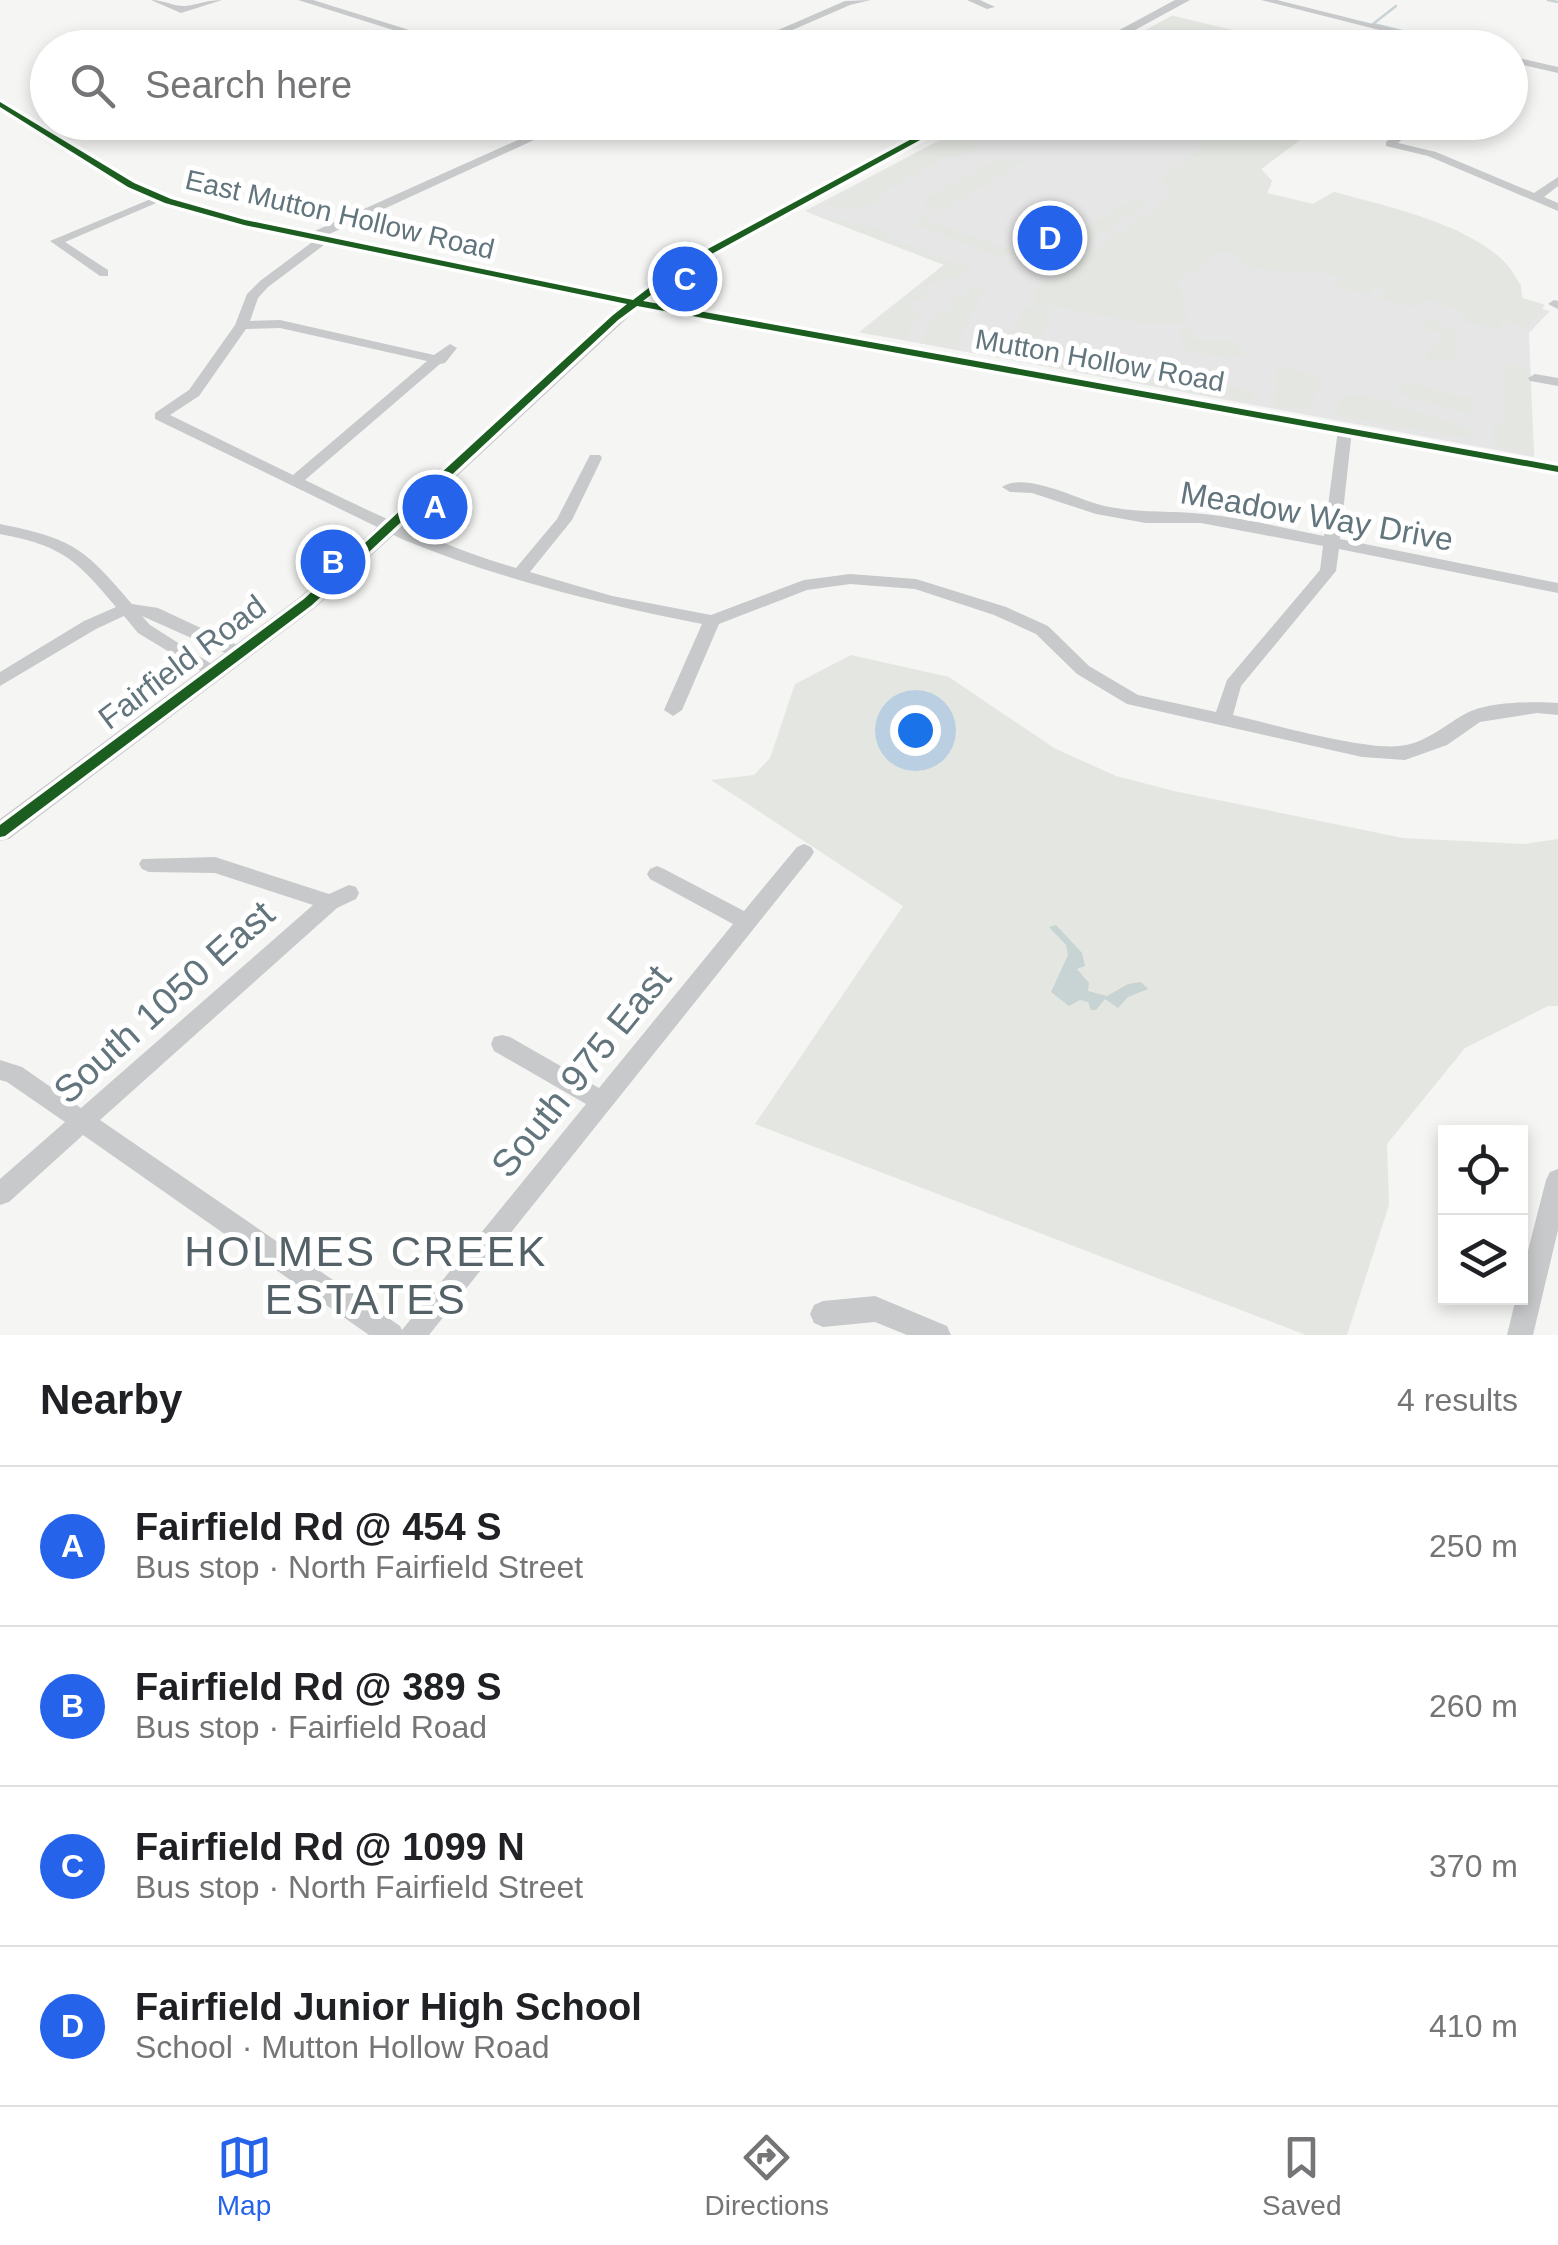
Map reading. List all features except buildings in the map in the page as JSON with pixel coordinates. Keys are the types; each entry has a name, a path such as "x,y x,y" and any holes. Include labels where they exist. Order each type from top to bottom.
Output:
{"street":[{"path":"156,0 181,10 217,0"},
{"path":"302,0 402,30"},
{"path":"783,30 848,2 866,0"},
{"path":"1126,30 1184,0"},
{"path":"1266,0 1390,30"},
{"path":"1528,63 1558,70"},
{"name":"East Mutton Hollow Road","path":"0,104 30,123"},
{"name":"East Mutton Hollow Road","path":"58,140 131,185 162,198 318,238 633,302"},
{"path":"529,140 318,238 252,297 242,324 194,393 160,416 390,528 519,575 610,601 712,620 804,585 850,579 916,584 1000,611 1042,630 1082,670 1133,700 1362,750 1405,753 1440,740 1475,716 1521,709 1558,709"},
{"name":"Fairfield Road","path":"0,832 308,602 633,302 709,251 916,140"},
{"path":"1395,140 1390,144 1432,154 1558,207"},
{"path":"1535,198 1558,180"},
{"path":"104,273 56,241 162,198"},
{"name":"Mutton Hollow Road","path":"633,302 1558,469"},
{"path":"242,324 280,324 445,354 295,481"},
{"path":"1535,378 1558,382"},
{"path":"1222,722 1233,684 1328,571 1345,430"},
{"path":"519,575 564,520 595,458"},
{"name":"Meadow Way Drive","path":"1010,487 1034,488 1096,509 1146,518 1201,518 1558,588"},
{"path":"0,529 40,537 68,549 86,562 125,609 159,640 215,672"},
{"path":"0,680 90,624 125,609 152,612 240,653"},
{"path":"673,710 712,620"},
{"name":"South 975 East","path":"412,1335 804,852"},
{"name":"South 1050 East","path":"0,1194 339,897 215,865 149,864"},
{"path":"658,874 747,922"},
{"path":"502,1044 601,1101"},
{"path":"0,1070 14,1074 391,1335"},
{"path":"1520,1335 1558,1180"},
{"path":"823,1314 876,1309 938,1335"}],"shaded area":[{"path":"1173,15 1232,30 1145,30"},
{"path":"940,140 1300,140 1261,169 1272,181 1267,193 1313,204 1334,192 1456,230 1498,256 1521,285 1522,298 1545,305 1542,309 1550,311 1529,333 1534,457 859,332 946,263 805,211"},
{"path":"943,140 983,143 954,159 945,157 878,195 883,198 868,206 849,210 826,203"},
{"path":"1196,140 1300,140 1261,169 1272,181 1267,193 1313,204 1334,192 1446,226 1498,256 1515,275 1522,298 1545,305 1526,327 1503,321 1496,330 1460,320 1465,311 1422,299 1415,308 1380,298 1386,289 1376,286 1368,295 1334,285 1341,277 1323,272 1243,269 1238,253 1219,252 1178,281 1188,322 1138,323 1060,307 1034,307 1036,296 1032,292 1169,199 1170,192 1161,178 1201,149"},
{"path":"1028,159 941,211 924,205 923,201 992,162"},
{"path":"1134,198 1148,202 1041,273 1017,260 1035,265 1035,261"},
{"path":"809,213 879,228 888,232 884,236 971,269 955,279 943,277 920,291 947,302 929,297 905,304 920,312 904,340 862,333 944,265"},
{"path":"930,213 936,213 927,220 1016,252 1002,257 916,225"},
{"path":"975,286 984,290 954,349 919,343 932,318 954,308 949,304"},
{"path":"1025,306 1052,312 1033,356 1097,368 1101,363 1113,364 1112,375 1007,359 1024,319 1001,358"},
{"path":"1429,319 1457,331 1455,360 1423,361 1444,334 1423,328 1426,324 1415,320"},
{"path":"1179,329 1191,329 1194,340 1236,340 1244,354 1229,359 1190,350 1184,347"},
{"path":"1506,364 1524,367 1529,373 1534,453 1499,447 1493,440 1495,423 1503,423"},
{"path":"1285,367 1321,378 1311,410 1275,407 1276,388 1300,392 1276,387 1277,369"},
{"path":"1135,371 1155,374 1152,379 1222,391 1228,386 1250,391 1254,399 1247,402 1137,382 1133,381"},
{"path":"1405,381 1469,397 1474,401 1472,415 1394,392"},
{"path":"1361,394 1466,428 1472,432 1470,439 1335,416 1340,396"},
{"path":"851,655 949,677 1054,748 1116,776 1403,838 1524,844 1558,839 1558,1006 1548,1006 1465,1048 1387,1144 1389,1205 1347,1335 1306,1335 755,1124 903,906 711,780 754,775 770,758 795,684"},
{"path":"1056,925 1082,953 1085,966 1077,969 1089,983 1088,991 1107,996 1128,984 1141,982 1148,989 1128,997 1118,1008 1105,999 1096,1010 1080,1000 1069,1006 1051,992 1068,955 1066,945 1049,927"}],"waterway":[{"path":"1548,0 1558,2"},
{"path":"1396,6 1373,24 1398,30"}],"cycle path":[{"path":"0,104 30,123"},
{"path":"58,140 131,185 168,201 244,222 592,295 1558,469"},
{"path":"0,832 308,602 615,318 683,266 917,140"}],"place":[{"name":"Fairfield Junior High School","path":"1050,238"},
{"name":"Fairfield Rd @ 1099 N","path":"685,279"},
{"name":"Fairfield Rd @ 454 S","path":"435,507"},
{"name":"Fairfield Rd @ 389 S","path":"333,562"}],"district":[{"name":"HOLMES CREEK ESTATES","path":"366,1275"}]}
